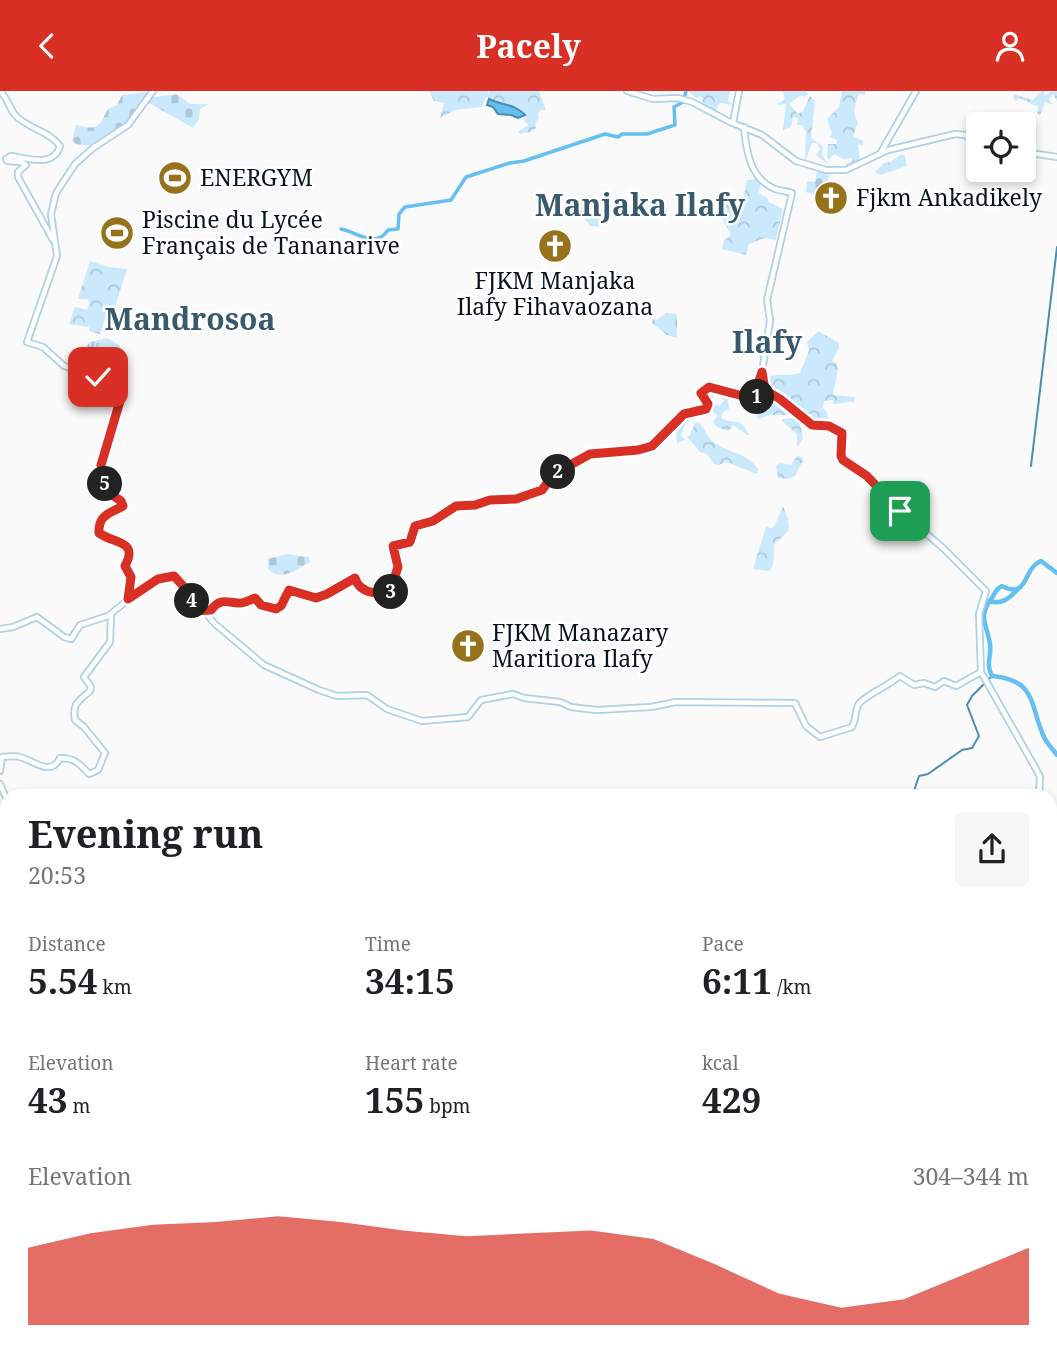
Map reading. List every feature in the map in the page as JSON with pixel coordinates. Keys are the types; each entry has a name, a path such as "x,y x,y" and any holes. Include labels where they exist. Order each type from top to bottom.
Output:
{"street":[{"path":"0,91 17,117 46,133 60,146 52,158 31,161 11,156 6,159 26,165 17,174 53,236"},
{"path":"128,599 131,577 125,566 130,557 129,549 124,544 102,536 99,530 106,513 123,506 121,501 108,492 101,465 120,401 122,383 120,379 105,381 91,373 64,366 43,347 27,342 57,256 51,209 62,181 84,155 128,125 153,91"},
{"path":"627,91 653,99 684,99 762,135 796,161 827,170 846,170 880,152 955,134 966,136"},
{"path":"733,123 739,91"},
{"path":"880,152 916,91"},
{"path":"0,629 13,627 37,617 69,639 81,624 103,618 158,579 174,576 194,593 195,598 190,604 192,610 205,612 211,610 219,601 247,603 255,598 261,605 276,609 281,606 289,590 316,598 355,578 357,584 367,592 393,592 400,584 395,576 398,567 393,546 410,542 415,526 433,521 456,506 516,499 542,490 554,474 590,454 638,450 652,446 684,414 706,409 708,404 701,393 709,387 743,396 760,397 762,394 757,387 770,333 767,300 792,195 790,191 775,189 766,183 748,160 744,127"},
{"path":"1036,154 1057,157"},
{"path":"762,372 765,390 812,425 829,426 842,433 843,460 867,476 900,511 943,548 952,560 986,591 979,622 981,672 1037,769 1039,789"},
{"path":"0,771 2,757 15,756 51,768 57,765 60,758 64,758 78,762 89,774 98,770 105,753 75,720 74,707 90,690 84,677 110,642 110,620 113,612"},
{"path":"205,612 215,624 273,670 337,696 370,696 387,709 428,722 468,717 481,699 494,699 511,694 525,699 560,702 571,707 596,710 651,707 677,702 772,702 795,703 806,726 820,737 852,727 858,704 867,695 875,694 901,676 914,685 924,683 935,687 944,681 956,686 981,672"}],"green space":[{"path":"429,91 488,91 488,94 489,91 539,91 546,110 538,113 536,128 520,134 518,132 528,125 523,119 526,115 520,109 486,97 482,107 455,110 440,118 444,103 434,101"},
{"path":"688,91 730,91 728,101 734,105 720,103 715,112 701,105 702,97 696,98"},
{"path":"783,91 806,91 808,94 804,97 801,95 789,104 798,114 803,111 810,96 815,101 811,138 823,146 822,155 829,165 816,155 820,149 817,143 812,143 805,162 806,131 802,125 797,125 798,118 793,117 791,127 783,130 786,104 777,104 785,100"},
{"path":"842,91 865,91 865,95 859,94 856,101 855,116 858,122 853,136 863,141 862,145 858,144 860,161 848,168 845,164 852,161 852,158 843,159 834,154 829,160 827,157 828,144 837,144 837,140 830,137 832,133 827,119 839,107"},
{"path":"1041,91 1045,91 1046,95 1057,91 1057,101 1053,94 1049,100 1054,105 1045,102 1040,116 1037,113 1038,107 1019,98 1016,101 1013,94 1033,100"},
{"path":"146,92 155,97 177,94 190,104 209,104 200,109 199,119 193,128 144,100 126,122 92,146 72,141 76,125 90,128 97,126 108,109 117,105 122,95"},
{"path":"902,154 907,166 880,175 875,172 884,163"},
{"path":"817,171 829,174 823,198 806,192 807,181 815,182"},
{"path":"747,180 761,181 759,193 783,209 776,240 764,238 749,244 746,255 722,249 724,240 731,235 722,218 728,196 743,199"},
{"path":"588,195 596,197 594,214 601,217 599,227 590,226 585,219 576,215 581,199"},
{"path":"90,261 127,269 113,314 107,312 100,334 89,331 89,327 69,324 75,307 87,310 88,299 78,299"},
{"path":"666,313 677,314 677,338 667,335 652,323 653,319 657,320"},
{"path":"818,331 839,343 832,361 837,363 838,368 833,395 855,397 854,402 833,404 833,400 824,401 823,408 827,412 829,424 812,423 767,388 764,379 800,373 809,351 807,342"},
{"path":"107,338 119,345 123,355 121,368 113,379 92,372 81,353 90,342"},
{"path":"745,388 760,390 774,397 786,407 796,419 799,418 803,439 797,447 797,434 782,421 792,418 792,415 769,415 759,419 756,416 766,407 763,401 752,402 747,407 731,397 734,391 741,392"},
{"path":"700,390 718,392 713,397 713,402 719,406 724,401 721,395 724,395 729,409 723,412 721,418 739,423 749,435 733,425 729,431 717,427 713,422 717,416 711,409 688,421 681,435 685,440 677,443 676,433 681,420 677,417 681,410 705,408 695,395"},
{"path":"698,422 711,440 753,463 758,469 757,474 726,462 714,464 707,454 700,452 687,437"},
{"path":"797,456 803,460 795,476 788,479 778,478 776,466 780,463 791,465"},
{"path":"783,506 789,530 774,545 771,568 769,571 753,569 766,527 772,528 775,525"},
{"path":"287,554 309,557 310,562 283,575 268,569 268,559"}],"water":[{"path":"489,99 513,107 525,115 518,118 498,114 493,107 487,105"}],"waterway":[{"path":"341,229 367,238 378,238 388,230 398,229 399,214 405,207 451,200 466,177 605,134 618,137 622,134 647,134 675,125 674,107 683,102 686,91"},
{"path":"1031,466 1057,247"},
{"path":"1057,573 1041,561 1017,589 1002,586 998,588 987,605 984,616 990,644 989,667 992,676 1007,678 1024,688 1033,704 1044,737 1057,755"},
{"path":"989,601 1005,600 1018,589"},
{"path":"915,789 919,776 928,774 962,750 972,748 979,736 967,705 992,676"}],"place":[{"name":"ENERGYM","path":"175,178"},
{"name":"Fjkm Ankadikely","path":"831,198"},
{"name":"Piscine du Lycée Français de Tananarive","path":"117,233"},
{"name":"FJKM Manjaka Ilafy Fihavaozana","path":"555,246"},
{"name":"FJKM Manazary Maritiora Ilafy","path":"468,646"}],"district":[{"name":"Manjaka Ilafy","path":"640,206"},
{"name":"Mandrosoa","path":"190,320"},
{"name":"Ilafy","path":"767,343"}],"route":[{"path":"98,377 105,381 120,379 122,385 120,401 101,465 106,489 123,503 122,508 106,513 99,533 129,549 130,557 125,566 131,577 128,599 158,579 174,576 194,593 195,598 190,607 194,611 211,610 219,601 247,603 255,598 261,605 276,609 281,606 289,590 316,598 355,578 361,589 367,592 393,592 400,584 395,576 398,567 393,546 410,542 415,526 433,521 456,506 516,499 542,490 554,474 590,454 638,450 652,446 678,418 708,407 702,390 709,387 743,396 762,396 757,385 762,372 765,390 793,408 812,425 829,426 842,433 843,460 867,476 900,511"}]}
